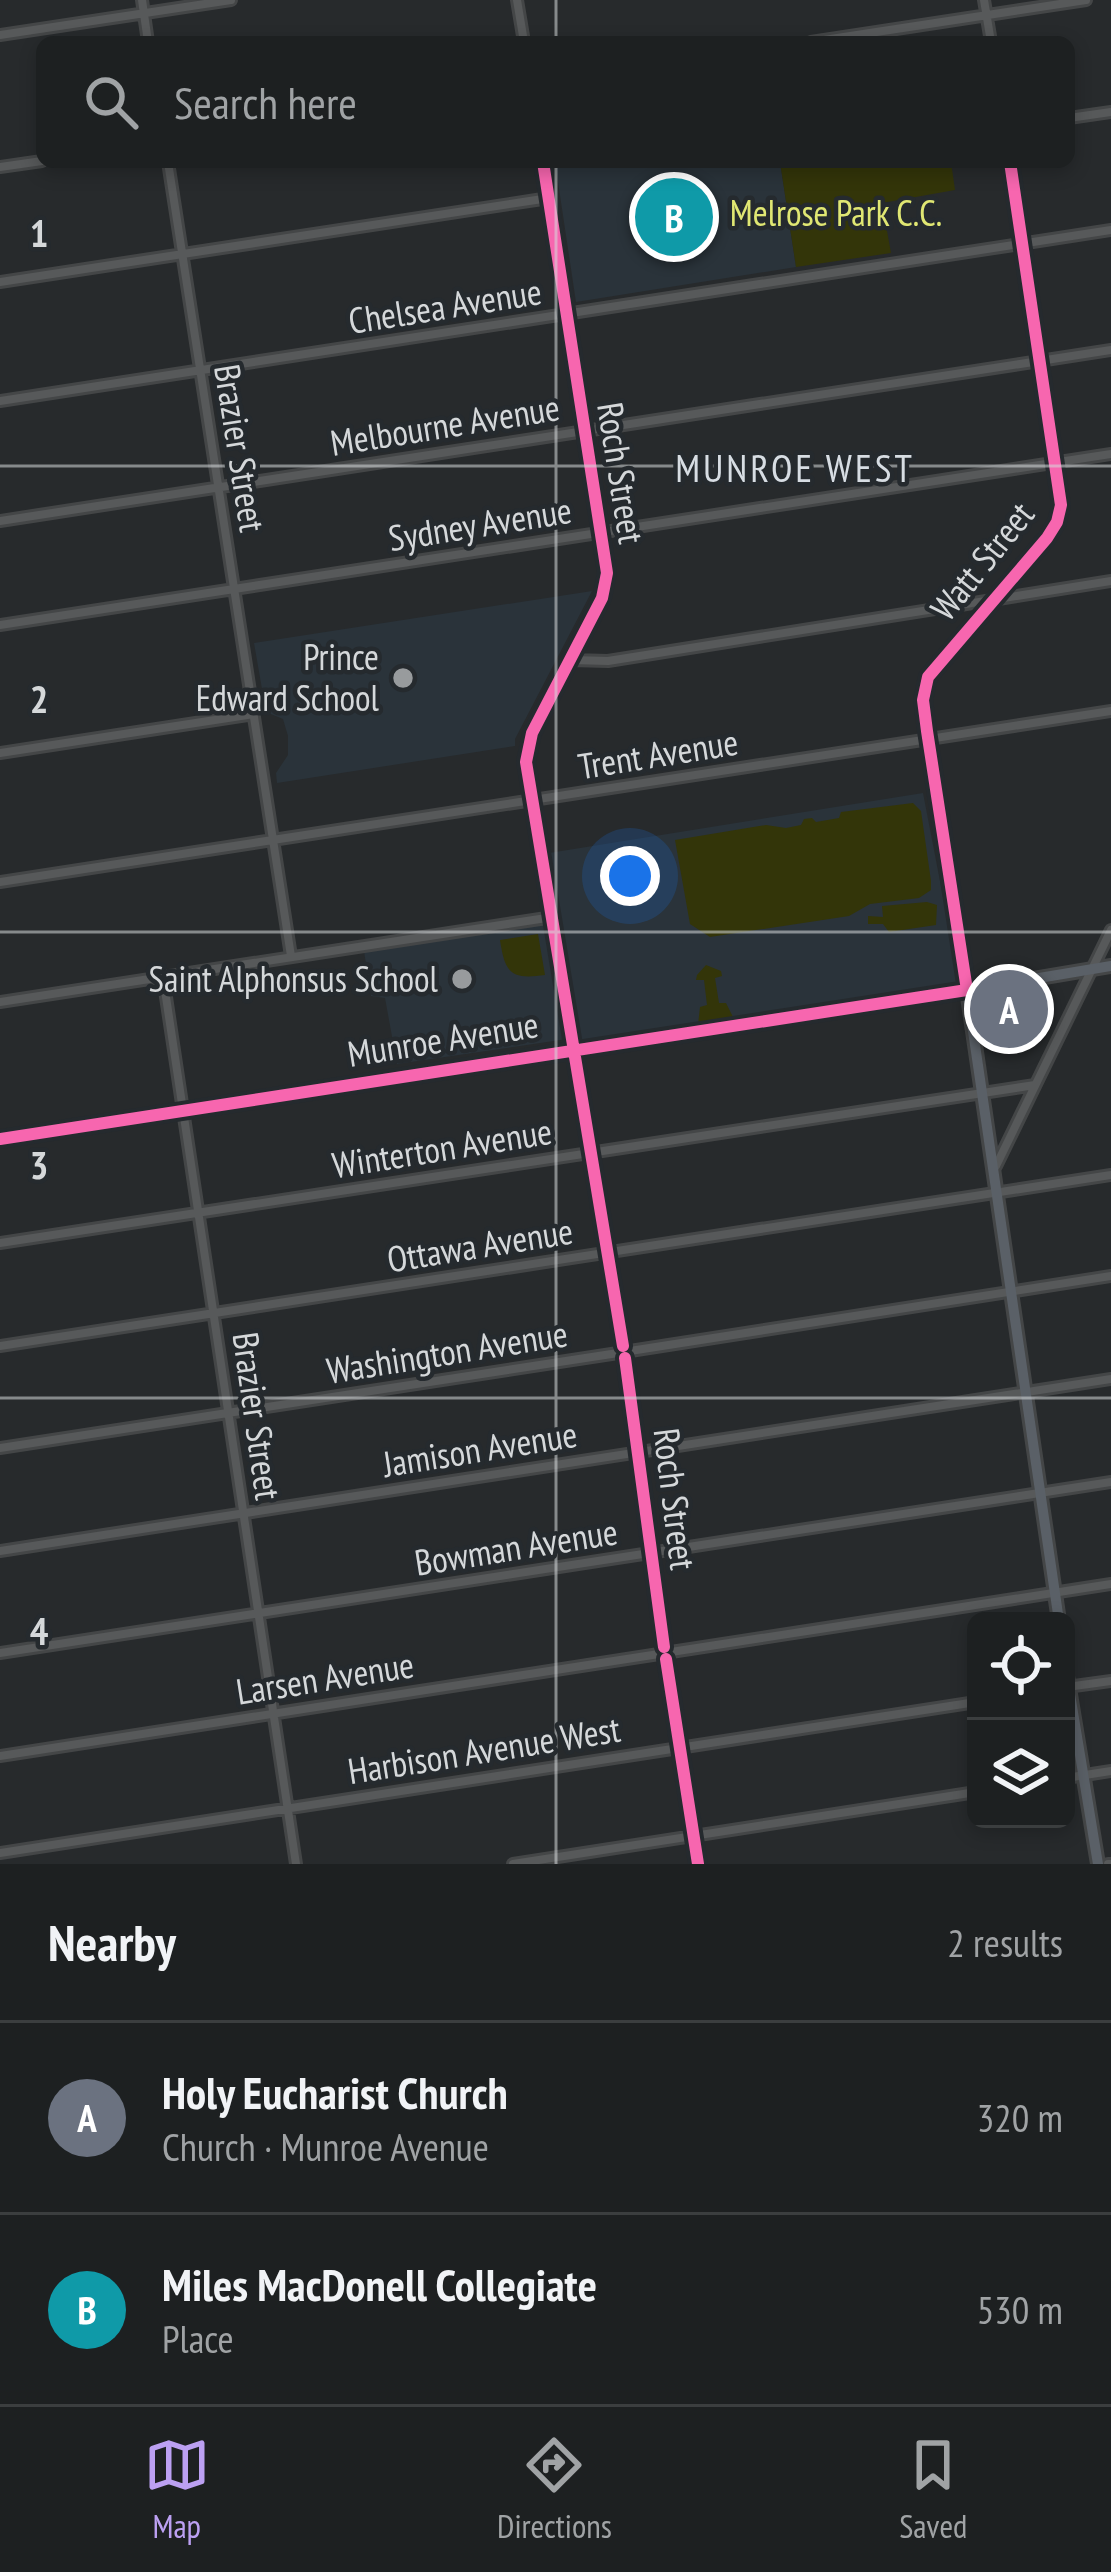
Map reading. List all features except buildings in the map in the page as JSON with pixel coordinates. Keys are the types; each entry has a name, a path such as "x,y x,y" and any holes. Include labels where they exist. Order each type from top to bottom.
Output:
{"main road":[{"name":"Munroe Avenue","path":"967,990 1111,967"},
{"name":"Watt Street","path":"967,990 1058,1612"},
{"path":"1073,1720 1098,1864"}],"street":[{"path":"142,0 147,36"},
{"path":"0,35 231,0"},
{"path":"517,0 523,36"},
{"path":"983,0 990,36"},
{"path":"851,36 1086,0"},
{"path":"1075,117 1111,112"},
{"path":"0,167 36,162"},
{"name":"Brazier Street","path":"169,168 291,956"},
{"name":"Roch Street","path":"544,168 606,583 532,733 526,762 640,1452 650,1553 698,1864"},
{"name":"Watt Street","path":"967,990 923,700 928,677 1057,522 1061,505 1011,168"},
{"path":"0,282 549,198"},
{"name":"Chelsea Avenue","path":"0,401 1111,230"},
{"name":"Melbourne Avenue","path":"0,521 1111,350"},
{"name":"Sydney Avenue","path":"0,625 1111,454"},
{"path":"572,659 608,661 1111,581"},
{"name":"Trent Avenue","path":"0,883 1111,711"},
{"path":"0,753 254,714"},
{"path":"0,1002 553,917"},
{"path":"995,1186 997,1159 1111,930"},
{"name":"Brazier Street","path":"163,977 296,1864"},
{"name":"Munroe Avenue","path":"0,1139 967,990"},
{"name":"Winterton Avenue","path":"0,1243 1035,1085"},
{"name":"Ottawa Avenue","path":"0,1346 608,1252 995,1186 1111,1175"},
{"name":"Washington Avenue","path":"0,1448 1111,1276"},
{"name":"Jamison Avenue","path":"0,1551 1111,1379"},
{"name":"Bowman Avenue","path":"0,1653 1111,1482"},
{"name":"Larsen Avenue","path":"0,1756 1111,1584"},
{"path":"1075,1686 1111,1681"},
{"name":"Harbison Avenue West","path":"0,1853 967,1703"},
{"path":"1075,1777 1111,1771"},
{"path":"513,1864 967,1793"}],"shaded area":[{"path":"556,168 781,168 796,267 576,302"},
{"name":"Prince Edward School","path":"592,591 515,746 277,783 276,773 288,755 288,736 283,719 266,712 254,643"},
{"path":"923,793 960,985 582,1045 549,853"},
{"name":"Saint Alphonsus School","path":"545,923 567,1039 397,1064 385,998 371,996 364,951"}],"green space":[{"name":"Melrose Park C.C.","path":"781,168 952,168 955,190 882,203 891,253 796,267"},
{"path":"913,803 921,811 931,881 931,890 919,898 870,904 849,916 710,937 690,924 675,840 766,825 786,828 801,825 804,819 816,822 839,818 841,812"},
{"path":"937,905 936,925 889,932 883,924 868,924 868,916 883,917 882,906"},
{"path":"538,934 545,975 517,975 507,967 500,940"},
{"path":"706,965 721,971 722,976 715,978 719,1003 726,1003 734,1019 698,1025 700,1007 707,1005 704,980 696,980"}],"cycle path":[{"path":"544,168 607,573 602,598 532,733 526,762 623,1346"},
{"path":"0,1139 967,990 923,700 928,677 1047,538 1061,505 1011,168"},
{"path":"625,1358 664,1647"},
{"path":"666,1659 698,1864"}],"place":[{"name":"Miles MacDonell Collegiate","path":"674,217"},
{"name":"Prince Edward School","path":"403,678"},
{"name":"Saint Alphonsus School","path":"462,979"},
{"name":"Holy Eucharist Church","path":"1009,1009"}],"district":[{"name":"MUNROE WEST","path":"795,468"}]}
